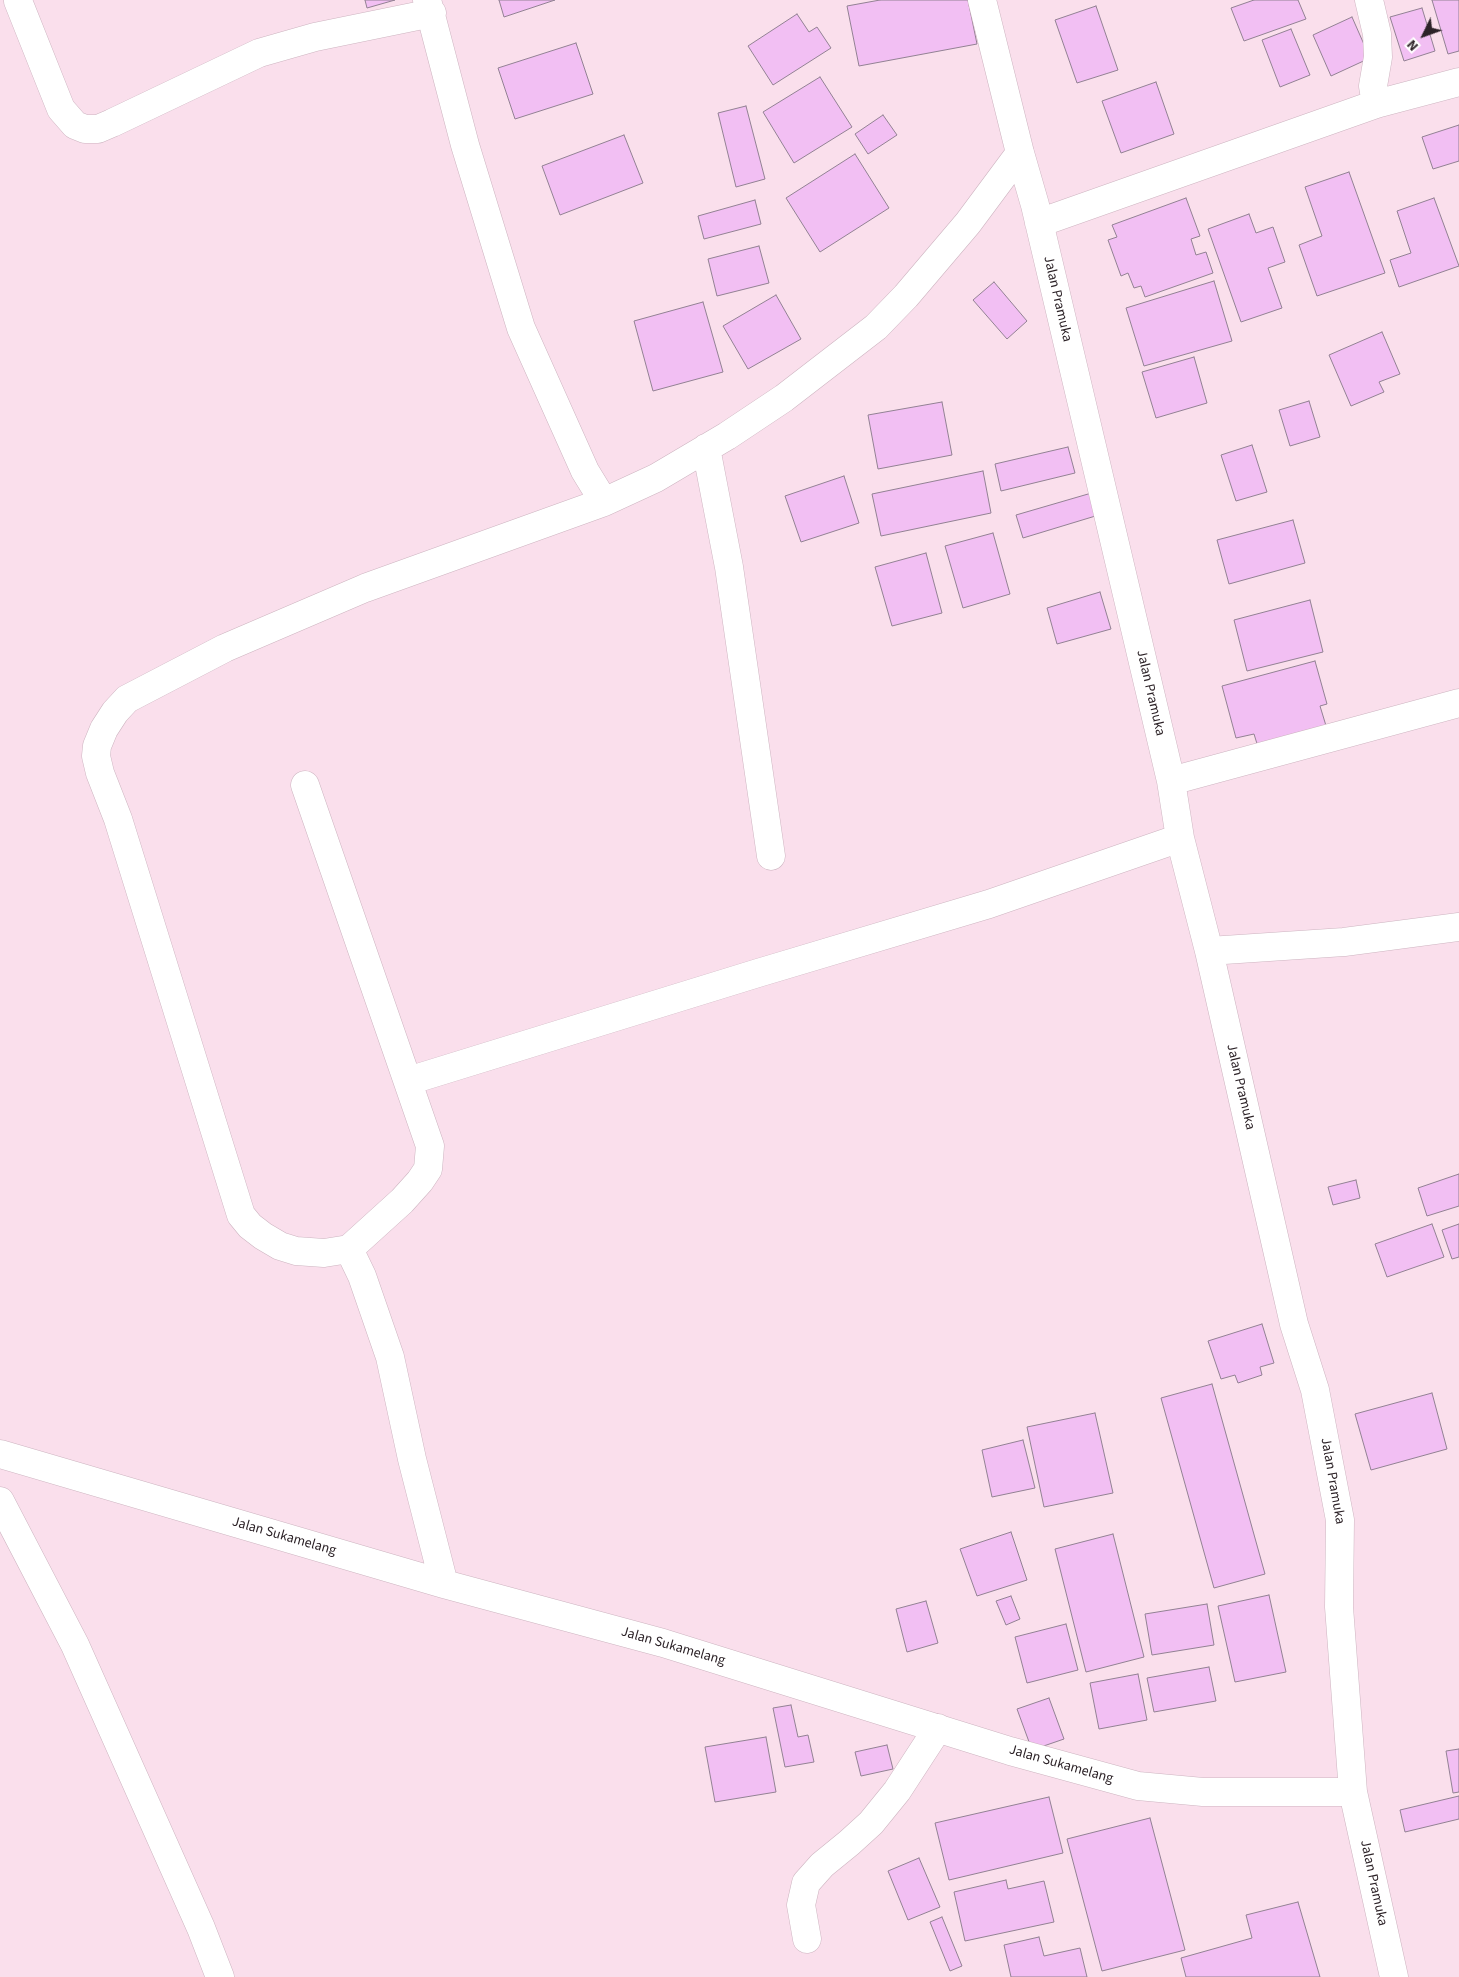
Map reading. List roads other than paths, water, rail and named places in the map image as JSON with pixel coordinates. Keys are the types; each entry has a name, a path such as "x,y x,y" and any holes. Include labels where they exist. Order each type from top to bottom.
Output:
{"street":[{"name":"Jalan Pramuka","path":"982,0 1037,214 1171,781 1180,838 1209,951 1294,1324 1315,1390 1340,1520 1338,1608 1353,1792 1394,1977"},
{"path":"1369,0 1377,34 1378,57 1373,86 1376,104"},
{"path":"18,1 61,109 75,126 85,129 98,129 112,124 259,53 430,6 465,145 521,328 585,471 604,502"},
{"path":"1037,214 1376,104 1459,82"},
{"path":"305,785 430,1146 428,1169 402,1201 349,1249 324,1253 280,1246 250,1226 241,1215 118,819 100,773 96,756 100,738 115,712 127,699 225,648 365,588 604,502 656,478 706,448 784,398 876,327 906,296 968,223 1023,164"},
{"path":"706,448 729,567 771,856"},
{"path":"1171,781 1459,703"},
{"path":"408,1081 989,904 1180,838"},
{"path":"1209,951 1344,942 1459,927"},
{"path":"349,1249 362,1276 390,1357 412,1459 444,1584"},
{"name":"Jalan Sukamelang","path":"0,1454 444,1584 663,1643 1047,1762 1138,1786 1203,1792 1353,1792"},
{"path":"0,1501 75,1645 201,1928 220,1977"},
{"path":"807,1939 800,1906 806,1883 822,1865 849,1844 871,1823 897,1791 938,1728"}]}
